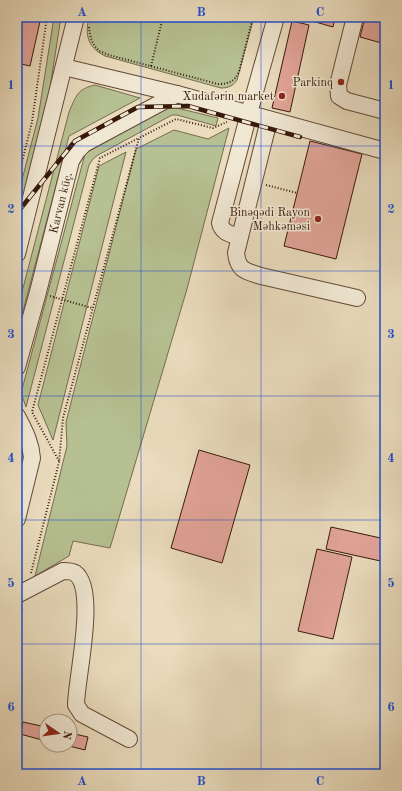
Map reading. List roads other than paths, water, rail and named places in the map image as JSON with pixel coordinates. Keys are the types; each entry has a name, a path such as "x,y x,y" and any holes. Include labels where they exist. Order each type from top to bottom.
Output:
{"street":[{"path":"239,237 224,232 220,224 276,17"},
{"path":"356,17 338,85 339,96 347,101 385,111"},
{"path":"17,254 64,67 83,20"},
{"path":"64,67 249,113 269,120 385,152"},
{"name":"Karvan küç.","path":"17,367 38,292 71,161 77,151 84,144 177,94"},
{"path":"269,120 239,237 236,253 240,268 246,271 357,298"},
{"path":"17,416 29,441 32,458 17,519"},
{"path":"22,592 63,571 70,571 76,574 80,579 83,587 86,618 76,705 82,714 129,739"}],"railway":[{"path":"17,213 75,141 138,107 188,106 300,137"}],"place":[{"name":"Parkinq","path":"341,82"},
{"name":"Xudafərin market","path":"282,96"},
{"name":"Binəqədi Rayon Məhkəməsi","path":"318,219"}]}
